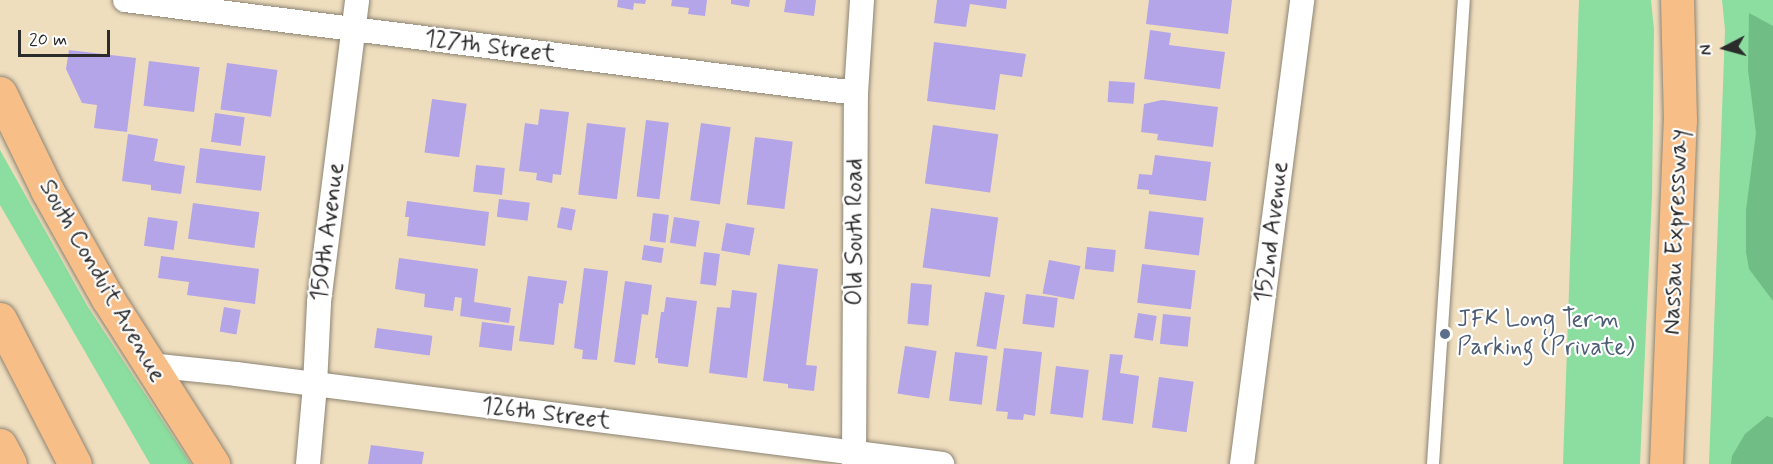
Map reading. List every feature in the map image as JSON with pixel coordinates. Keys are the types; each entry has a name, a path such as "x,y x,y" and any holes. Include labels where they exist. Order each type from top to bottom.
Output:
{"main road":[{"name":"Nassau Expressway","path":"1666,464 1680,121 1677,0"},
{"name":"South Conduit Avenue","path":"0,93 52,200 108,299 213,464"},
{"path":"0,319 75,464"}],"street":[{"name":"127th Street","path":"125,0 856,93"},
{"name":"150th Avenue","path":"308,464 319,302 357,0"},
{"name":"Old South Road","path":"854,459 856,93 862,0"},
{"name":"152nd Avenue","path":"1242,464 1302,0"},
{"name":"126th Street","path":"149,365 315,385 854,459 942,464"}],"lane":[{"path":"1433,464 1464,0"}],"green space":[{"path":"1579,0 1651,0 1654,29 1652,196 1640,464 1563,464"},
{"path":"1722,0 1773,0 1773,464 1709,464 1725,30"},
{"path":"1749,13 1773,26 1773,301 1749,269 1746,252 1746,210 1756,133 1748,70"},
{"path":"0,150 88,307 191,464 150,464 0,205"},
{"path":"1767,416 1773,418 1773,464 1731,464 1732,456 1745,434"}],"building":[{"path":"618,0 646,0 645,4 634,3 633,10 617,7"},
{"path":"672,0 707,0 705,16 688,14 689,8 671,6"},
{"path":"731,0 750,0 749,7 731,4"},
{"path":"786,0 816,0 814,16 784,12"},
{"path":"937,0 1007,0 1006,9 970,4 966,27 934,23"},
{"path":"1149,0 1232,0 1228,34 1146,24"},
{"path":"1150,30 1171,33 1169,45 1225,52 1220,89 1144,79"},
{"path":"934,42 1026,54 1022,77 1000,74 995,110 927,101"},
{"path":"69,50 136,58 127,132 94,128 97,105 82,103 66,69"},
{"path":"149,61 200,67 194,112 144,106"},
{"path":"227,63 278,70 271,117 220,110"},
{"path":"1109,81 1135,83 1133,104 1108,102"},
{"path":"432,99 467,104 459,157 424,152"},
{"path":"1162,100 1218,107 1213,147 1157,140 1158,134 1141,132 1144,104"},
{"path":"540,109 569,112 561,175 553,174 552,183 536,180 537,173 519,171 525,123 538,125"},
{"path":"215,113 245,117 241,146 211,142"},
{"path":"646,120 669,123 659,199 637,196"},
{"path":"587,123 626,128 617,199 578,194"},
{"path":"701,123 731,127 720,204 690,200"},
{"path":"933,125 998,134 990,193 925,183"},
{"path":"128,134 158,139 154,161 185,166 181,194 151,190 151,185 122,181"},
{"path":"755,137 793,142 784,209 747,204"},
{"path":"200,148 266,156 261,191 196,183"},
{"path":"1155,155 1211,162 1206,201 1149,194 1149,190 1137,189 1139,174 1152,175"},
{"path":"476,165 505,168 502,195 473,192"},
{"path":"499,199 530,203 528,221 497,217"},
{"path":"407,201 489,212 485,246 407,236 409,217 405,217"},
{"path":"193,203 259,212 254,248 188,239"},
{"path":"561,207 576,210 572,230 557,228"},
{"path":"931,208 998,217 990,277 923,267"},
{"path":"1149,211 1204,218 1199,255 1144,249"},
{"path":"653,213 669,215 665,243 650,241"},
{"path":"148,217 178,221 174,250 144,246"},
{"path":"674,217 700,221 696,247 670,243"},
{"path":"726,223 755,228 750,256 721,251"},
{"path":"644,245 664,248 661,263 642,260"},
{"path":"1087,247 1116,250 1114,272 1085,269"},
{"path":"704,252 720,254 716,286 700,284"},
{"path":"161,256 259,269 255,304 187,295 189,282 158,278"},
{"path":"399,258 478,269 474,302 511,308 509,323 460,316 462,298 455,297 453,311 424,307 425,294 395,289"},
{"path":"1049,260 1080,266 1074,299 1043,293"},
{"path":"778,264 818,269 806,365 817,366 814,391 788,388 788,384 763,381"},
{"path":"1142,264 1196,271 1191,309 1137,303"},
{"path":"584,268 608,271 597,360 582,359 583,350 574,348"},
{"path":"528,276 567,281 563,304 559,303 554,345 519,341"},
{"path":"625,281 652,285 648,315 642,314 635,365 614,362"},
{"path":"911,283 932,285 928,326 907,324"},
{"path":"732,290 757,293 747,378 709,373 717,307 730,308"},
{"path":"985,292 1005,295 996,349 976,346"},
{"path":"1026,294 1058,298 1054,328 1022,324"},
{"path":"666,297 697,301 688,367 658,363 658,358 655,358 661,312 664,312"},
{"path":"224,307 241,310 236,335 220,332"},
{"path":"1138,313 1157,316 1153,341 1134,338"},
{"path":"1163,314 1191,317 1188,347 1160,344"},
{"path":"482,322 515,326 512,351 479,347"},
{"path":"377,328 432,336 430,356 374,348"},
{"path":"905,346 937,351 929,398 897,393"},
{"path":"1004,348 1042,352 1035,416 1024,414 1023,420 1007,419 1008,412 996,411"},
{"path":"955,352 988,356 982,405 949,401"},
{"path":"1110,354 1123,355 1120,373 1139,376 1133,424 1102,420"},
{"path":"1056,366 1089,370 1083,418 1050,414"},
{"path":"1159,377 1194,382 1187,432 1152,428"},
{"path":"371,445 424,452 422,464 368,464"}],"place":[{"name":"JFK Long Term Parking (Private)","path":"1445,334"}]}
